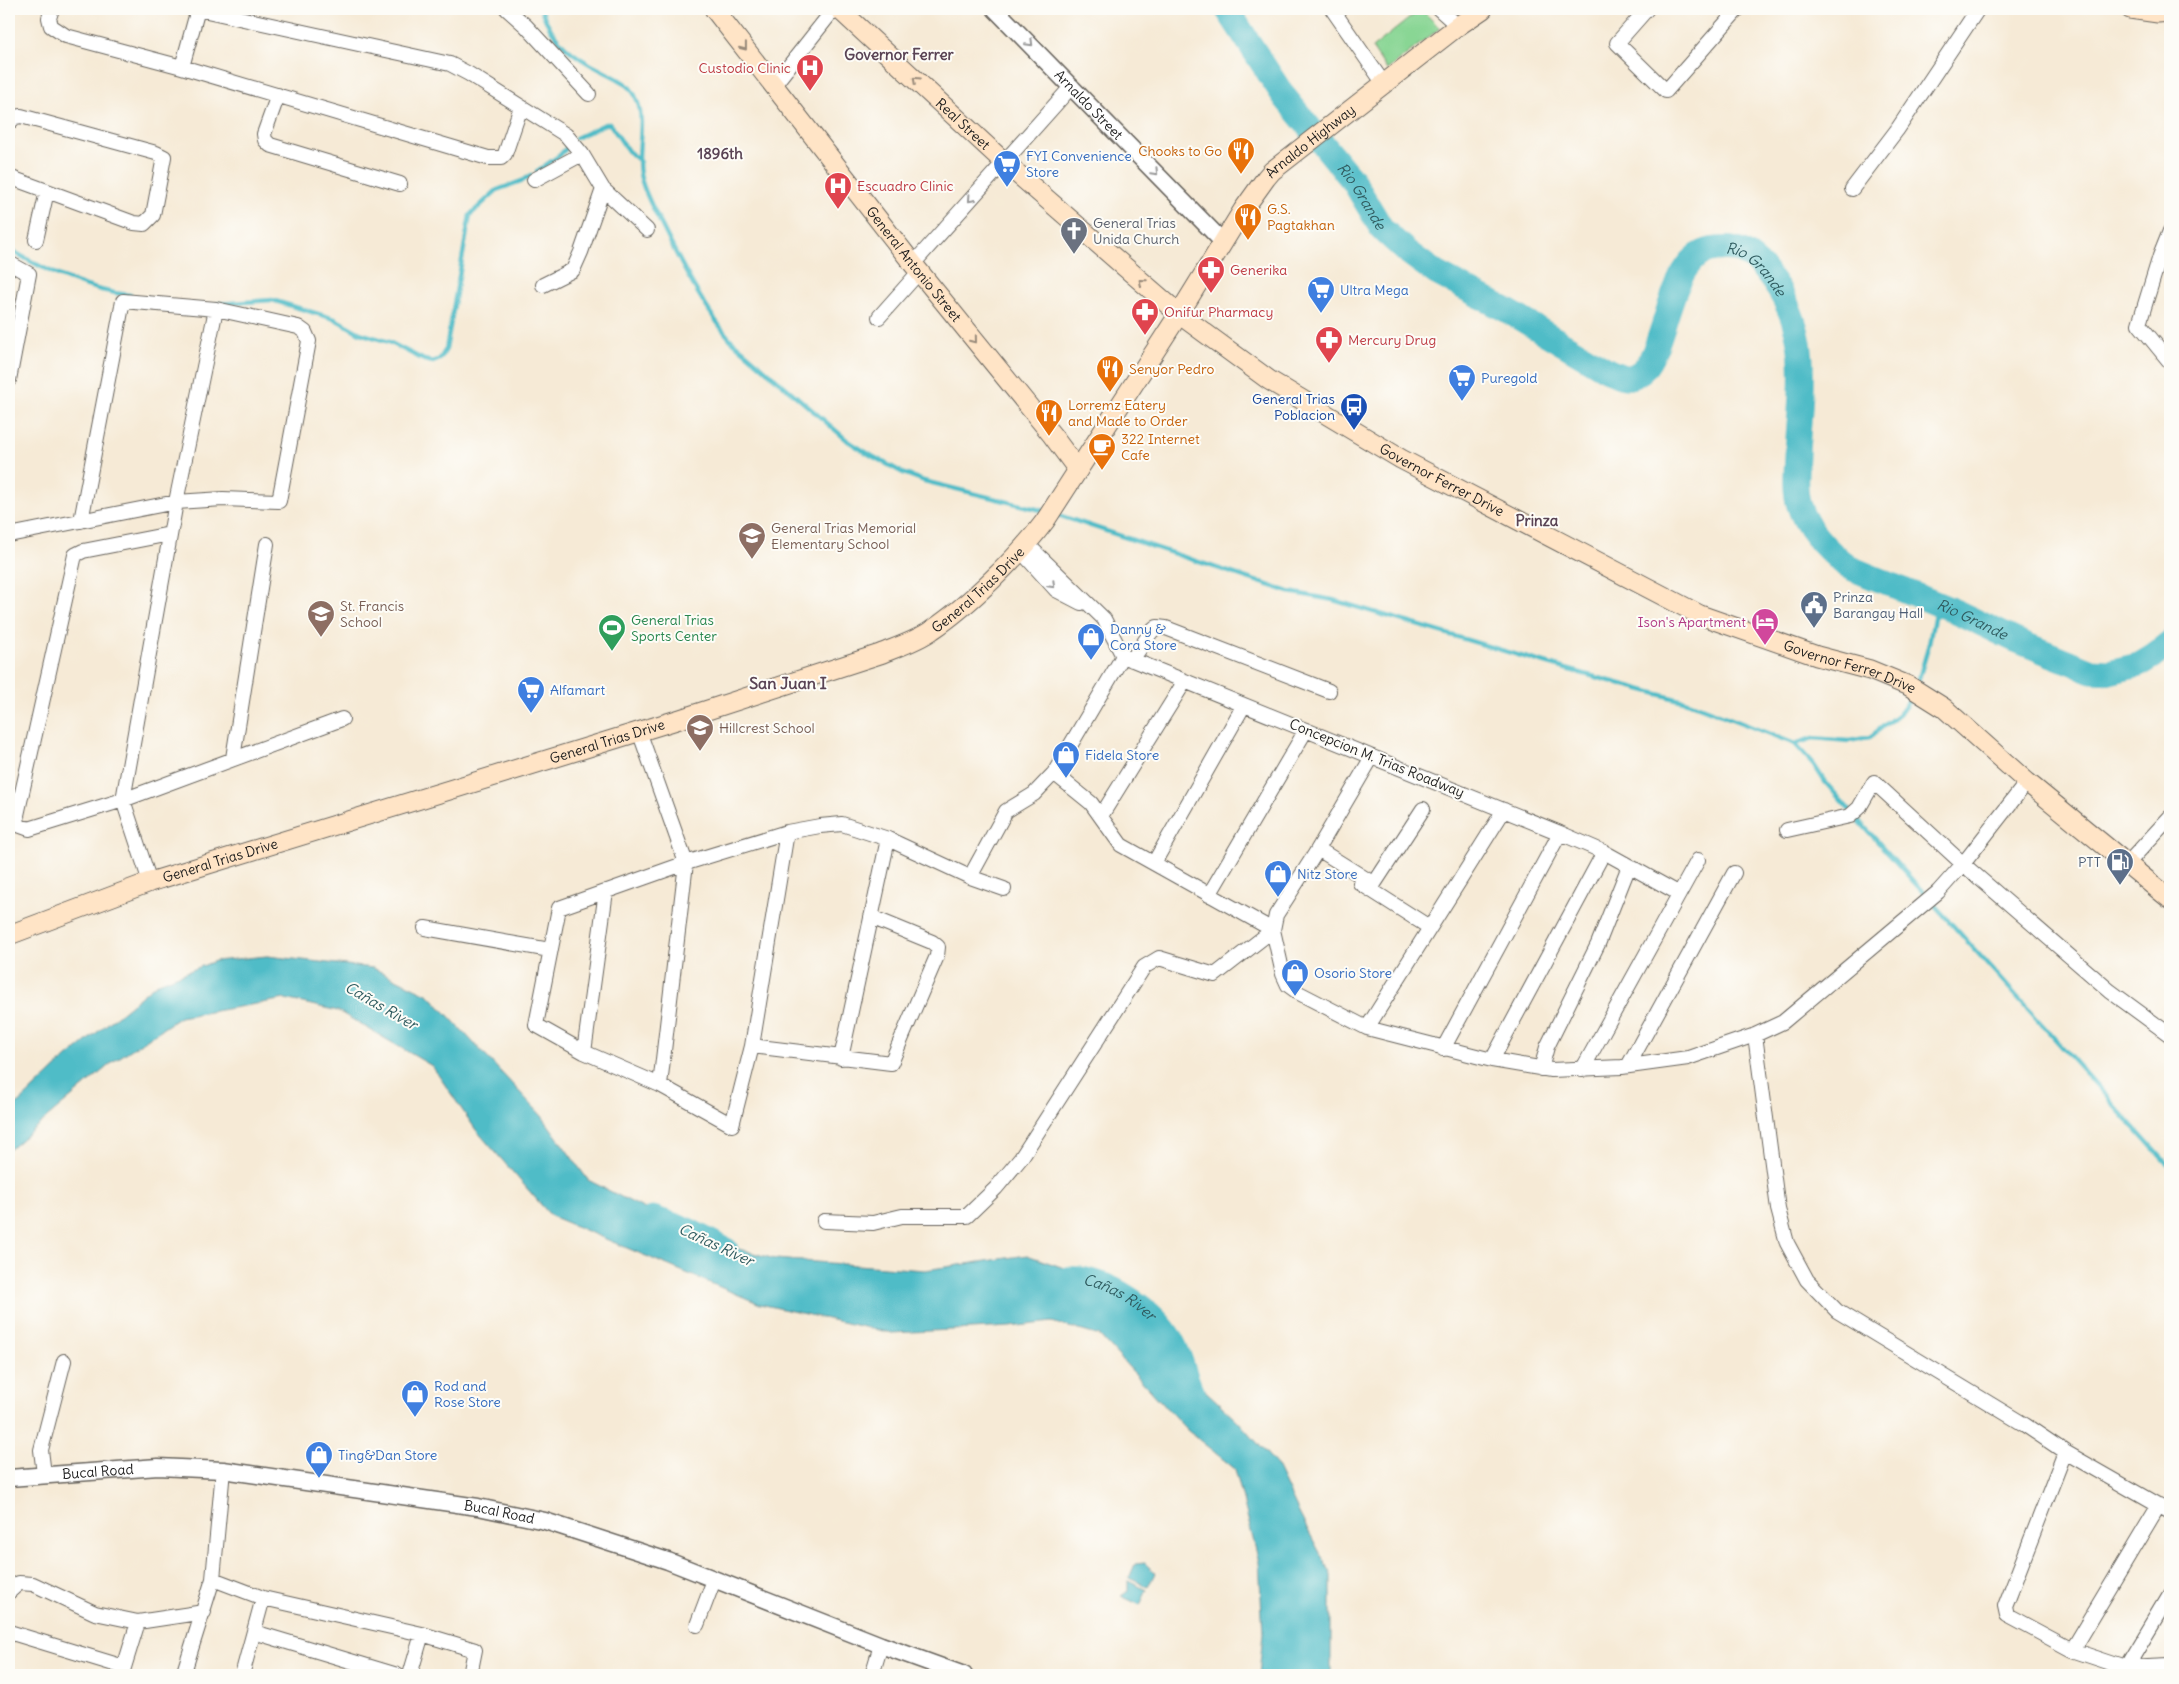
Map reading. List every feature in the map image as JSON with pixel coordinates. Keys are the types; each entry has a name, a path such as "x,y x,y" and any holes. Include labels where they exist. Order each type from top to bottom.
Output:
{"main road":[{"name":"General Antonio Street","path":"714,9 916,268 1052,435 1078,470"},
{"name":"Real Street","path":"840,9 1004,162 1179,314"},
{"name":"Arnaldo Highway","path":"1179,314 1223,242 1272,171 1458,26 1483,9"},
{"path":"2130,9 2158,13 2170,12"},
{"name":"General Trias Drive","path":"9,935 150,882 639,731 905,645 932,631 979,591 1024,547 1045,521 1179,314"},
{"name":"Governor Ferrer Drive","path":"1179,314 1269,380 1401,459 1642,586 1700,615 1816,656 1870,670 1909,686 1944,708 2027,782 2170,899"}],"street":[{"path":"52,9 49,18 50,26 58,32 495,159 501,158 508,148 521,108"},
{"path":"182,67 198,9 450,64 566,135 582,154 603,189 647,230"},
{"path":"507,9 526,26 589,94"},
{"path":"774,85 834,9"},
{"name":"Arnaldo Street","path":"996,9 1223,242"},
{"path":"1332,9 1384,84"},
{"path":"1439,9 1458,26"},
{"path":"1647,9 1618,44 1666,91 1738,9"},
{"path":"1852,189 1897,130 1978,9"},
{"path":"879,318 916,268 1004,162 1072,86"},
{"path":"278,95 264,134 265,140 270,145 400,184"},
{"path":"9,122 15,117 20,116 156,153 164,157 153,215 144,224 134,223 9,176"},
{"path":"534,180 582,154"},
{"path":"543,285 573,270 603,189"},
{"path":"36,240 47,191"},
{"path":"2170,231 2160,256 2139,324 2170,362"},
{"path":"9,263 29,274 9,380"},
{"path":"9,535 81,521 176,502 222,499 279,501 309,341 305,332 298,327 216,309 123,301 81,521"},
{"path":"150,882 122,800 176,502 216,309"},
{"path":"170,534 83,551 75,555 16,821 18,825 29,829 122,800 233,758 342,720"},
{"path":"233,758 267,544"},
{"path":"1024,547 1056,590 1092,609 1104,619 1128,658"},
{"path":"970,877 1006,811 1034,794 1054,773 1128,658 1151,632 1158,627 1166,628 1329,691"},
{"name":"Concepcion M. Trias Roadway","path":"1128,658 1560,832 1604,852 1678,893"},
{"path":"1101,816 1185,681"},
{"path":"1154,863 1244,705"},
{"path":"1209,894 1306,730"},
{"path":"639,731 686,863 660,1085"},
{"path":"1372,757 1317,852 1276,915 1273,930 1283,974 1288,985 1299,993 1366,1028 1443,1049 1542,1069 1582,1070 1688,1058 1755,1036 1782,1022 1938,892 1964,864 2027,782"},
{"path":"1054,773 1091,803 1121,845 1273,930"},
{"path":"1787,830 1855,812 1874,782 1964,864 2110,991 2170,1035"},
{"path":"1317,852 1374,884 1423,809"},
{"path":"1366,1028 1504,810"},
{"path":"2128,864 2170,817"},
{"path":"787,832 752,1046 732,1126 660,1085 584,1052 536,1025 558,908 686,863 787,832 842,824 888,839 970,877 1004,889"},
{"path":"1443,1049 1560,832"},
{"path":"841,1058 888,839"},
{"path":"1317,852 1429,927"},
{"path":"1492,1060 1604,852"},
{"path":"1582,1070 1678,893 1698,860"},
{"path":"1542,1069 1547,1047 1598,944 1629,866"},
{"path":"1628,1066 1734,873"},
{"path":"584,1052 606,891"},
{"path":"752,1046 891,1063 937,956 938,947 932,942 872,917"},
{"path":"425,928 550,950"},
{"path":"824,1221 873,1223 902,1216 967,1216 996,1188 1021,1158 1144,966 1159,958 1215,975 1273,930"},
{"path":"1755,1036 1778,1209 1787,1243 1807,1280 1837,1311 2065,1452 2164,1509 2072,1650"},
{"path":"44,1474 41,1450 64,1361"},
{"path":"2065,1452 2005,1606 2007,1615 2072,1650 2126,1668 2170,1666"},
{"name":"Bucal Road","path":"9,1478 158,1467 223,1470 478,1507 545,1521 668,1561 881,1645 964,1675"},
{"path":"183,1675 214,1579 223,1470"},
{"path":"214,1579 263,1598 422,1634 475,1650 470,1675"},
{"path":"697,1625 714,1580"},
{"path":"9,1592 19,1583 33,1584 95,1613 138,1622 204,1612"},
{"path":"2126,1668 2170,1595"},
{"path":"242,1675 263,1598"},
{"path":"9,1632 123,1671 138,1622"},
{"path":"254,1632 397,1675"},
{"path":"410,1675 422,1634"},
{"path":"872,1675 881,1645"}],"green space":[{"path":"1421,9 1440,28 1387,70 1372,48"}],"water":[{"path":"267,956 373,968 429,995 542,1116 588,1180 706,1240 775,1259 925,1270 1027,1255 1090,1277 1127,1300 1160,1330 1182,1369 1237,1420 1276,1464 1331,1574 1331,1675 1259,1675 1263,1633 1259,1562 1235,1469 1187,1430 1100,1336 1052,1322 1010,1327 892,1333 832,1320 760,1304 551,1216 476,1130 432,1066 338,1011 285,999 180,1017 114,1061 9,1150 9,1112 67,1057 156,984 215,961"},
{"path":"1145,1563 1155,1573 1148,1587 1129,1578 1135,1564"},
{"path":"1128,1581 1147,1590 1140,1605 1121,1596 1128,1591"}],"waterway":[{"path":"541,9 551,30 565,46 582,59 622,81 631,89 637,99 641,120 639,163 645,192 692,282 711,313 731,340 848,441 903,473 924,481 1045,511"},
{"name":"Rio Grande","path":"1227,9 1283,95 1354,182 1382,229 1406,251 1436,273 1506,310 1619,376 1630,377 1643,369 1653,354 1676,289 1686,269 1699,255 1727,248 1748,255 1768,274 1779,290 1790,311 1796,331 1802,372 1796,481 1799,506 1807,524 1819,540 1848,567 1957,612 2015,640 2092,671 2109,672 2139,665 2170,643"},
{"path":"576,138 605,124 610,124 628,151 640,161"},
{"path":"537,171 560,155 571,143"},
{"path":"217,304 272,300 335,319 360,333 389,342 424,360 433,362 440,359 446,349 470,215 497,190 524,180 531,175"},
{"path":"9,249 67,279 97,289 130,295"},
{"path":"1055,514 1289,592 1333,600 1555,666 1691,703 1795,744 1860,822 2170,1167"},
{"path":"1917,685 1928,648 1937,604"},
{"path":"1795,744 1813,738 1849,741 1870,737 1901,712 1913,695"},
{"name":"Cañas River","path":"653,1218 688,1230 726,1250"},
{"name":"Cañas River","path":"1068,1279 1097,1283 1113,1289 1142,1307 1165,1331 1173,1343 1196,1400"}],"place":[{"name":"Custodio Clinic","path":"810,92"},
{"name":"Chooks to Go","path":"1241,175"},
{"name":"FYI Convenience Store","path":"1007,188"},
{"name":"Escuadro Clinic","path":"838,210"},
{"name":"G.S. Pagtakhan","path":"1248,241"},
{"name":"General Trias Unida Church","path":"1074,255"},
{"name":"Generika","path":"1211,294"},
{"name":"Ultra Mega","path":"1321,314"},
{"name":"Onifur Pharmacy","path":"1145,336"},
{"name":"Mercury Drug","path":"1329,364"},
{"name":"Senyor Pedro","path":"1110,393"},
{"name":"Puregold","path":"1462,402"},
{"name":"General Trias Poblacion","path":"1354,431"},
{"name":"Lorremz Eatery and Made to Order","path":"1049,437"},
{"name":"322 Internet Cafe","path":"1102,471"},
{"name":"General Trias Memorial Elementary School","path":"752,560"},
{"name":"Prinza Barangay Hall","path":"1814,629"},
{"name":"St. Francis School","path":"321,638"},
{"name":"Ison's Apartment","path":"1765,646"},
{"name":"General Trias Sports Center","path":"612,652"},
{"name":"Danny & Cora Store","path":"1091,661"},
{"name":"Alfamart","path":"531,714"},
{"name":"Hillcrest School","path":"700,752"},
{"name":"Fidela Store","path":"1066,779"},
{"name":"PTT","path":"2120,886"},
{"name":"Nitz Store","path":"1278,898"},
{"name":"Osorio Store","path":"1295,997"},
{"name":"Rod and Rose Store","path":"415,1418"},
{"name":"Ting&Dan Store","path":"319,1479"}],"district":[{"name":"Governor Ferrer","path":"899,55"},
{"name":"1896th","path":"720,154"},
{"name":"Prinza","path":"1537,521"},
{"name":"San Juan I","path":"788,683"}]}
